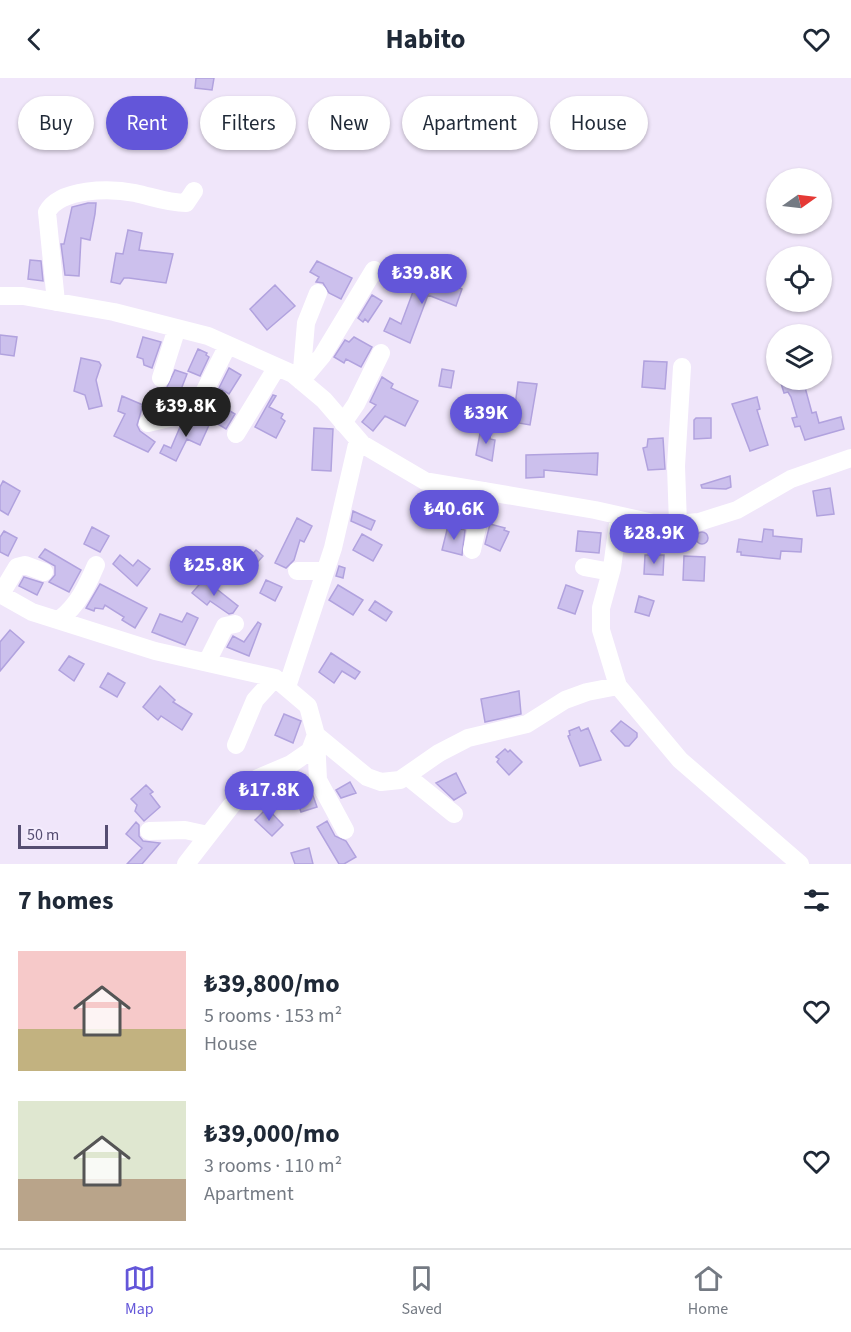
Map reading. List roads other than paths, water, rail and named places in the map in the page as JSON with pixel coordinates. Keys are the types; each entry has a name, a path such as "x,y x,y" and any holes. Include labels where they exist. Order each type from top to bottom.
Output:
{"street":[{"path":"56,302 47,212 52,203 68,196 102,192 133,193 170,203 186,203 194,191"},
{"path":"301,381 322,356 374,270"},
{"path":"301,381 306,323 318,293"},
{"path":"0,296 23,296 56,302 208,336 293,374 324,400 358,440 425,481 662,525 699,522 737,510 791,479 851,458"},
{"path":"161,378 177,328"},
{"path":"148,423 182,415 198,404 228,345"},
{"path":"344,423 381,353"},
{"path":"236,434 277,367"},
{"path":"678,524 676,466 682,367"},
{"path":"236,745 255,700 281,683 325,571 358,440"},
{"path":"472,550 485,492"},
{"path":"620,516 611,572 601,608 601,630 618,686 680,760 800,864"},
{"path":"44,572 25,565 16,567 0,594 33,612 155,651 207,662 281,683 308,706 316,735 318,780 345,830"},
{"path":"60,619 71,611 85,591 96,565"},
{"path":"584,567 611,572"},
{"path":"297,571 325,571"},
{"path":"207,662 225,626 235,624"},
{"path":"316,735 367,777 381,782 400,780 439,753 468,738 527,724 565,700 587,692 618,686"},
{"path":"186,864 231,806 258,778 291,764 310,751 316,735"},
{"path":"407,776 454,814"},
{"path":"149,831 185,830 208,835"}]}
